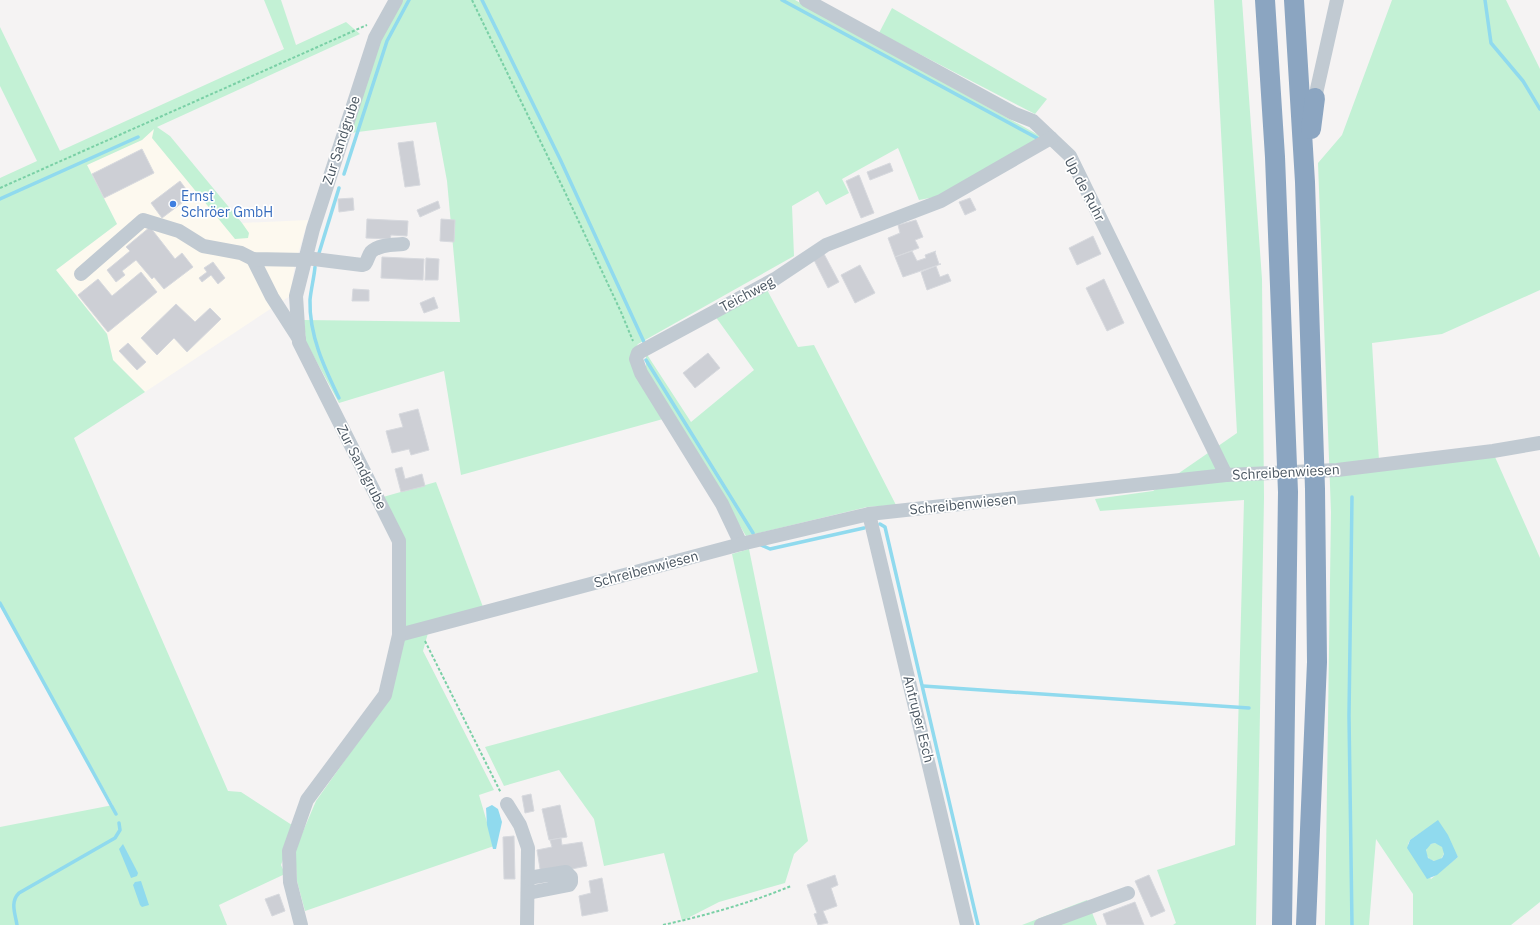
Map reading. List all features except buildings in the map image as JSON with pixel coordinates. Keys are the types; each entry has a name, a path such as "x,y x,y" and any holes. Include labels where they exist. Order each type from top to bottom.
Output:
{"highway":[{"path":"1265,0 1275,157 1288,492 1282,925"},
{"path":"1294,0 1305,182 1315,489 1317,662 1306,925"},
{"path":"1305,182 1315,98"}],"street":[{"name":"Zur Sandgrube","path":"301,925 290,882 289,851 307,800 385,695 399,635 399,541 299,339 297,300 315,222 375,38 396,0"},
{"name":"Up de Ruhr","path":"806,0 1013,113 1032,121 1070,156 1226,475"},
{"path":"1315,98 1337,0"},
{"name":"Teichweg","path":"638,353 775,279 826,245 941,201 1051,138"},
{"path":"81,274 143,220 179,231 203,246 241,253 253,259 306,259 362,265 365,264 375,249 382,246 403,244"},
{"path":"253,259 278,307 299,339"},
{"path":"278,307 297,300"},
{"path":"638,353 636,359 641,372 722,504 741,544"},
{"name":"Schreibenwiesen","path":"399,635 741,544 869,514 1226,475 1337,470 1493,451 1540,443"},
{"name":"Antruper Esch","path":"869,514 967,925"},
{"path":"507,804 520,825 528,848 528,925"},
{"path":"528,878 566,872 571,877 571,882 569,885 528,894"},
{"path":"1041,925 1128,893"}],"path":[{"path":"472,0 611,290 638,353"},
{"path":"0,188 386,17"},
{"path":"420,630 507,804"},
{"path":"663,925 713,913 762,898 791,886"}],"shaded area":[{"path":"154,129 245,227 242,223 308,220 295,264 290,296 145,392 113,360 107,333 56,270 117,224 87,165 142,140"}],"green space":[{"path":"264,0 281,0 296,45 346,22 360,34 157,127 170,136 242,223 249,233 248,238 235,239 152,138 154,129 142,140 87,165 117,224 56,270 107,334 113,360 145,392 74,438 228,791 241,792 295,827 281,865 285,874 219,905 227,925 0,925 0,827 113,805 0,606 0,178 37,161 0,86 0,27 60,151 284,49"},
{"path":"402,0 795,0 1042,137 940,196 919,200 898,148 842,179 849,193 826,205 818,191 792,206 794,256 638,344 629,359 663,419 461,475 444,371 339,403 306,342 304,320 460,322 447,181 436,122 350,133 380,41"},
{"path":"1214,0 1242,0 1262,279 1264,498 1256,925 1173,925 1176,923 1157,870 1235,845 1244,500 1100,511 1095,499 1153,491 1237,433"},
{"path":"1392,0 1506,0 1540,69 1540,290 1442,334 1372,343 1379,461 1491,448 1540,558 1540,902 1511,925 1413,925 1413,894 1376,839 1369,925 1325,925 1331,512 1318,163 1342,135","holes":["1438,821 1458,857 1431,879 1408,844 1410,840"]},
{"path":"892,8 1047,99 1035,114 879,33"},
{"path":"766,288 798,347 814,345 896,505 867,507 746,536 646,370 646,353 691,422 754,370 715,316"},
{"path":"436,482 483,607 428,633 423,651 494,790 479,795 494,846 305,911 297,881 295,850 316,801 392,694 403,541 383,497"},
{"path":"749,549 808,841 794,854 785,883 719,902 682,921 664,853 604,866 594,819 559,770 504,786 485,747 758,672 732,554"},
{"path":"1435,843 1441,846 1444,852 1441,858 1435,861 1429,858 1426,852 1429,846"},
{"path":"1087,900 1097,925 1022,925"}],"water":[{"path":"492,805 498,809 502,822 496,849 493,849 487,825 486,808"},
{"path":"1438,820 1448,835 1458,857 1437,875 1427,879 1407,848 1410,840","holes":["1435,843 1442,847 1444,854 1442,858 1434,861 1428,858 1426,850 1431,844"]},
{"path":"123,844 138,873 137,876 131,878 119,849"},
{"path":"141,881 149,905 142,907 133,885 135,882"}],"waterway":[{"path":"344,174 387,41 409,0"},
{"path":"482,0 560,159 644,342"},
{"path":"782,0 1037,138"},
{"path":"1485,0 1491,43 1523,81 1540,109"},
{"path":"0,199 138,137"},
{"path":"319,253 339,188"},
{"path":"315,267 310,300 312,326 318,350 339,398"},
{"path":"646,360 753,533"},
{"path":"1352,497 1349,716 1352,925"},
{"path":"880,524 885,527 978,925"},
{"path":"761,545 770,549 864,528"},
{"path":"0,603 116,814"},
{"path":"923,686 1249,708"},
{"path":"17,925 14,912 16,896 115,838 120,830 119,823"}],"place":[{"name":"Ernst Schröer GmbH","path":"173,204"}]}
